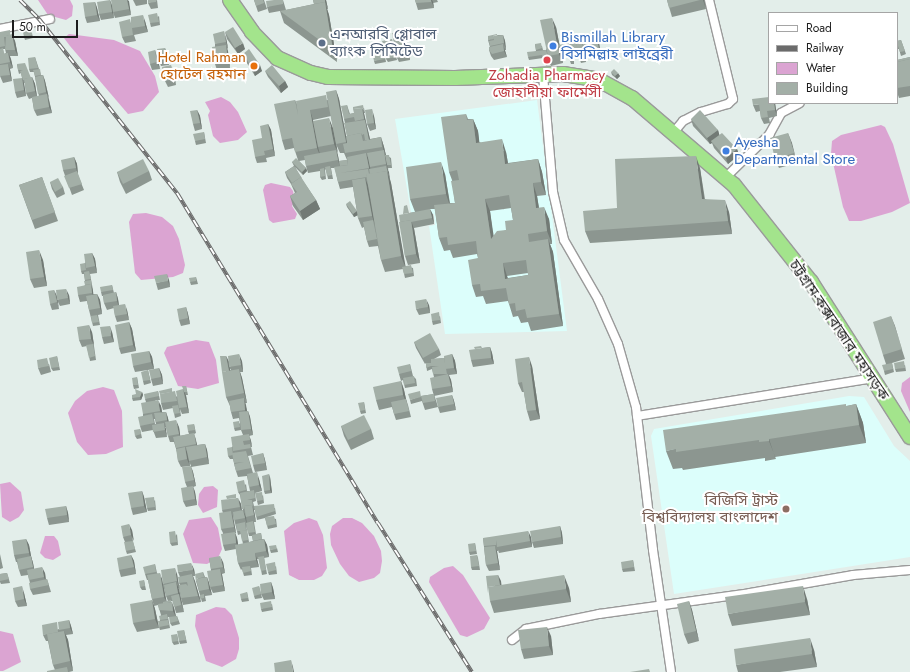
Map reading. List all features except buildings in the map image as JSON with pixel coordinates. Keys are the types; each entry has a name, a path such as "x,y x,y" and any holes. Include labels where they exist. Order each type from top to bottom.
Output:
{"highway":[{"name":"চট্টগ্রাম-কক্সবাজার মহাসড়ক","path":"230,0 252,32 277,58 322,76 455,78 563,74 600,80 632,98 734,185 811,282 910,437"}],"street":[{"path":"673,133 683,121 701,112 728,104 733,98 709,0"},
{"path":"0,29 50,20"},
{"path":"543,74 553,192 564,240 598,300 618,344 637,416 661,606 671,672"},
{"path":"725,178 769,135 781,113 798,104"},
{"path":"637,416 873,378"},
{"path":"512,640 526,629 599,614 661,606 853,575 910,570"}],"shaded area":[{"path":"537,100 567,331 445,334 429,226 435,225 434,214 412,218 395,119"},
{"name":"বিজিসি ট্রাস্ট বিশ্ববিদ্যালয় বাংলাদেশ","path":"849,396 864,397 894,446 910,461 910,557 674,594 651,436 654,429"}],"water":[{"path":"38,0 70,0 73,6 72,16 66,20 48,15"},
{"path":"69,34 114,40 140,51 155,76 159,92 143,111 128,114 64,38"},
{"path":"221,97 230,102 238,112 247,132 238,140 220,143 213,136 208,115 210,111 205,102"},
{"path":"881,125 885,127 893,144 910,203 892,212 861,221 849,221 843,207 831,154 832,141 841,135"},
{"path":"271,183 290,187 293,191 295,201 292,206 297,214 295,219 273,223 269,220 263,190 265,185"},
{"path":"146,213 162,217 173,226 179,239 185,265 183,273 173,277 141,280 135,273 129,222 133,214"},
{"path":"196,340 209,342 216,360 219,383 198,389 178,386 164,353 167,347"},
{"path":"910,377 910,412 901,391 902,383"},
{"path":"103,387 114,390 122,411 123,447 106,454 88,455 77,442 68,413 75,401 87,391"},
{"path":"10,482 21,492 24,510 19,517 10,522 2,517 0,484"},
{"path":"213,486 218,490 217,507 203,513 198,505 199,494 204,487"},
{"path":"211,517 218,528 222,549 218,558 207,564 193,563 183,534 189,520"},
{"path":"309,518 317,521 323,535 327,568 322,576 314,580 299,580 289,575 284,531 294,523"},
{"path":"343,518 352,518 362,523 374,536 381,551 382,561 380,573 374,578 359,582 349,576 340,564 331,545 330,534 332,526"},
{"path":"45,536 54,536 58,541 61,555 53,560 45,558 40,553"},
{"path":"453,566 463,575 490,618 484,629 467,637 460,635 429,582 430,577 444,568"},
{"path":"216,607 225,608 232,615 239,638 239,649 236,659 222,667 206,661 195,626 196,615"},
{"path":"0,631 13,634 21,662 3,671 0,671"}],"railway":[{"path":"20,0 39,19 177,193 378,523 472,672"}],"place":[{"name":"এনআরবি গ্লোবাল ব্যাংক লিমিটেড","path":"322,43"},
{"name":"Bismillah Library বিসমিল্লাহ লাইব্রেরী","path":"553,46"},
{"name":"Zohadia Pharmacy জোহাদীয়া ফার্মেসী","path":"547,60"},
{"name":"Hotel Rahman হোটেল রহমান","path":"254,66"},
{"name":"Ayesha Departmental Store","path":"726,151"},
{"name":"বিজিসি ট্রাস্ট বিশ্ববিদ্যালয় বাংলাদেশ","path":"786,509"}]}
